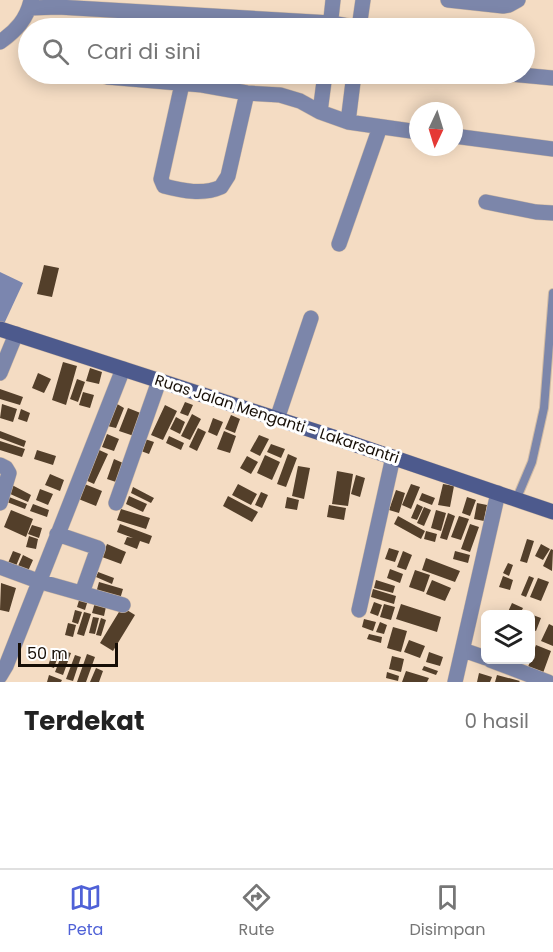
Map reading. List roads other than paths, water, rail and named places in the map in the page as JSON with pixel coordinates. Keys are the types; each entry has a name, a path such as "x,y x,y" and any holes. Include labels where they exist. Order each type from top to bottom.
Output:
{"main road":[{"name":"Ruas Jalan Menganti - Lakarsantri","path":"0,329 393,457 553,512"}],"street":[{"path":"331,18 333,0"},
{"path":"360,18 363,0"},
{"path":"448,0 503,6 518,0"},
{"path":"30,4 215,18"},
{"path":"0,42 18,27"},
{"path":"535,76 553,78"},
{"path":"247,93 228,176 221,186 202,192 164,186 161,179 182,84 280,95 300,101 320,112 348,122 409,131"},
{"path":"320,112 324,84"},
{"path":"348,122 353,84"},
{"path":"339,244 380,127"},
{"path":"463,137 553,149"},
{"path":"486,202 547,214 553,213"},
{"path":"277,419 311,318"},
{"path":"0,373 16,334"},
{"path":"0,676 6,666 123,369"},
{"path":"116,503 159,381"},
{"path":"358,610 393,457"},
{"path":"0,465 9,473 0,503"},
{"path":"454,682 498,493"},
{"path":"57,534 98,548 82,593"},
{"path":"0,567 38,581 123,606"},
{"path":"463,650 481,656"},
{"path":"501,664 548,682"}],"lane":[{"path":"516,500 532,462 544,408 553,293"}],"water":[{"path":"0,272 23,283 4,324 0,323"}]}
